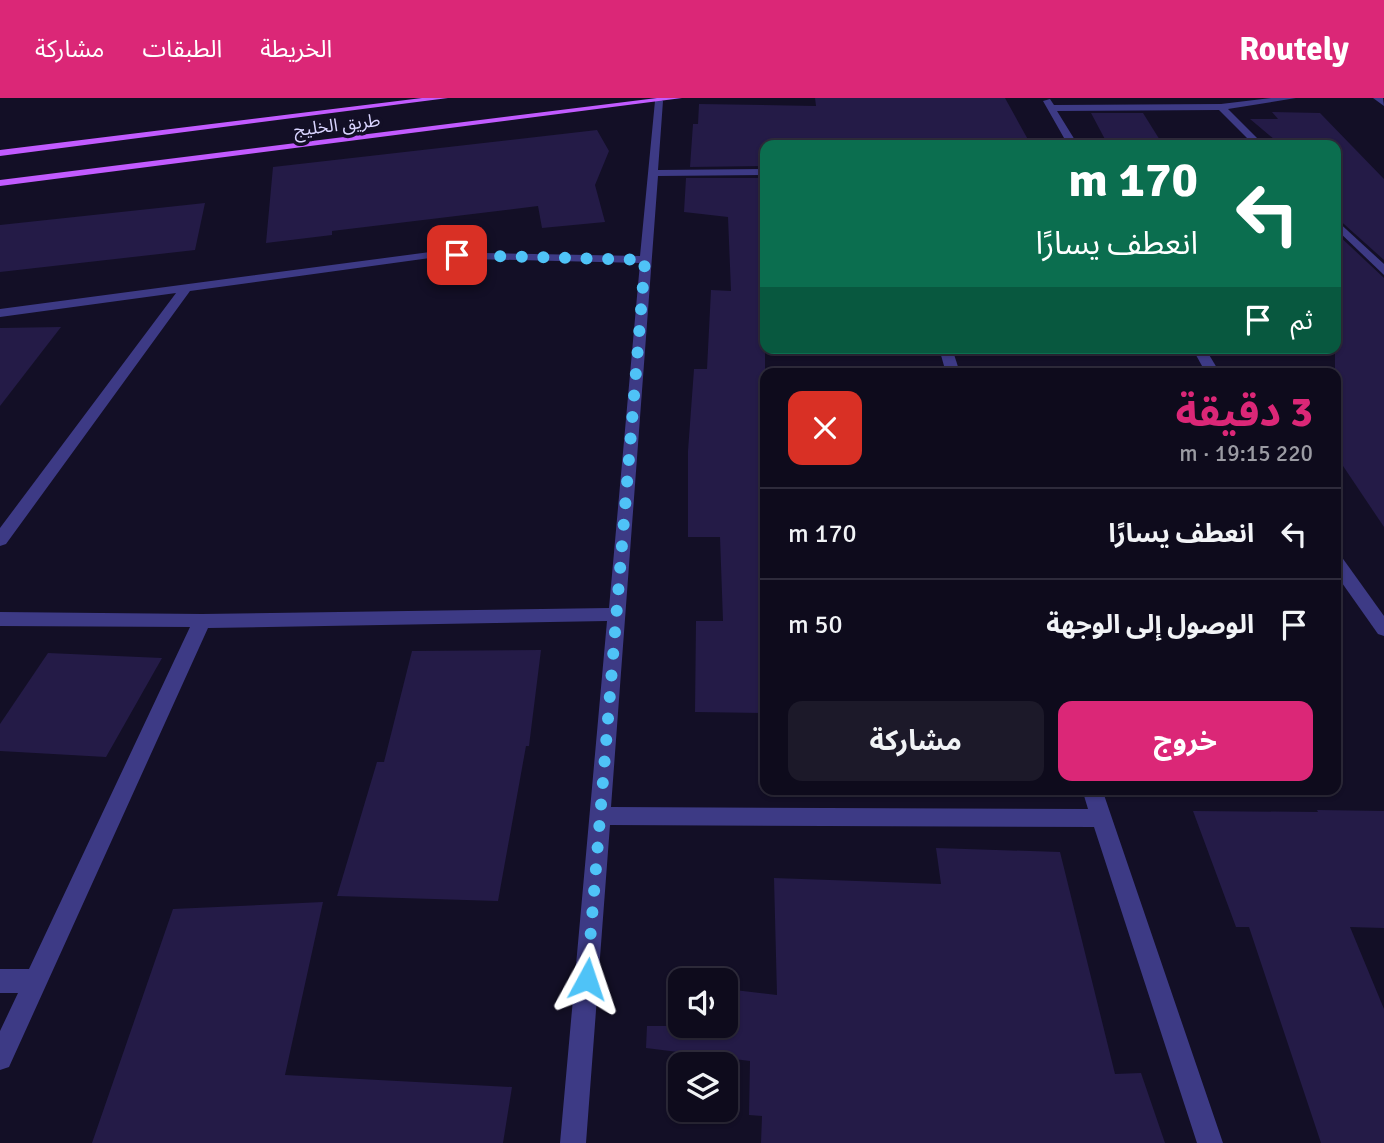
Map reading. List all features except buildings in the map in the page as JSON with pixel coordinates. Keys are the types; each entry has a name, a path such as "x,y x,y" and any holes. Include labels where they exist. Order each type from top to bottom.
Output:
{"main road":[{"name":"طريق الخليج","path":"0,153 444,98"},
{"name":"طريق الخليج","path":"0,183 678,98"}],"street":[{"path":"1045,98 1070,140"},
{"path":"1052,108 1221,107 1292,98"},
{"path":"1377,98 1384,103"},
{"path":"573,1143 659,101"},
{"path":"1221,107 1254,140"},
{"path":"653,173 760,172"},
{"path":"1341,228 1384,271"},
{"path":"0,313 430,255 645,260"},
{"path":"0,540 186,288"},
{"path":"1341,568 1382,623"},
{"path":"0,619 202,621 617,614"},
{"path":"0,1058 202,621"},
{"path":"1094,795 1210,1143"},
{"path":"600,816 1102,818"},
{"path":"0,981 34,981"}],"route":[{"path":"457,255 645,260 587,979"}]}
